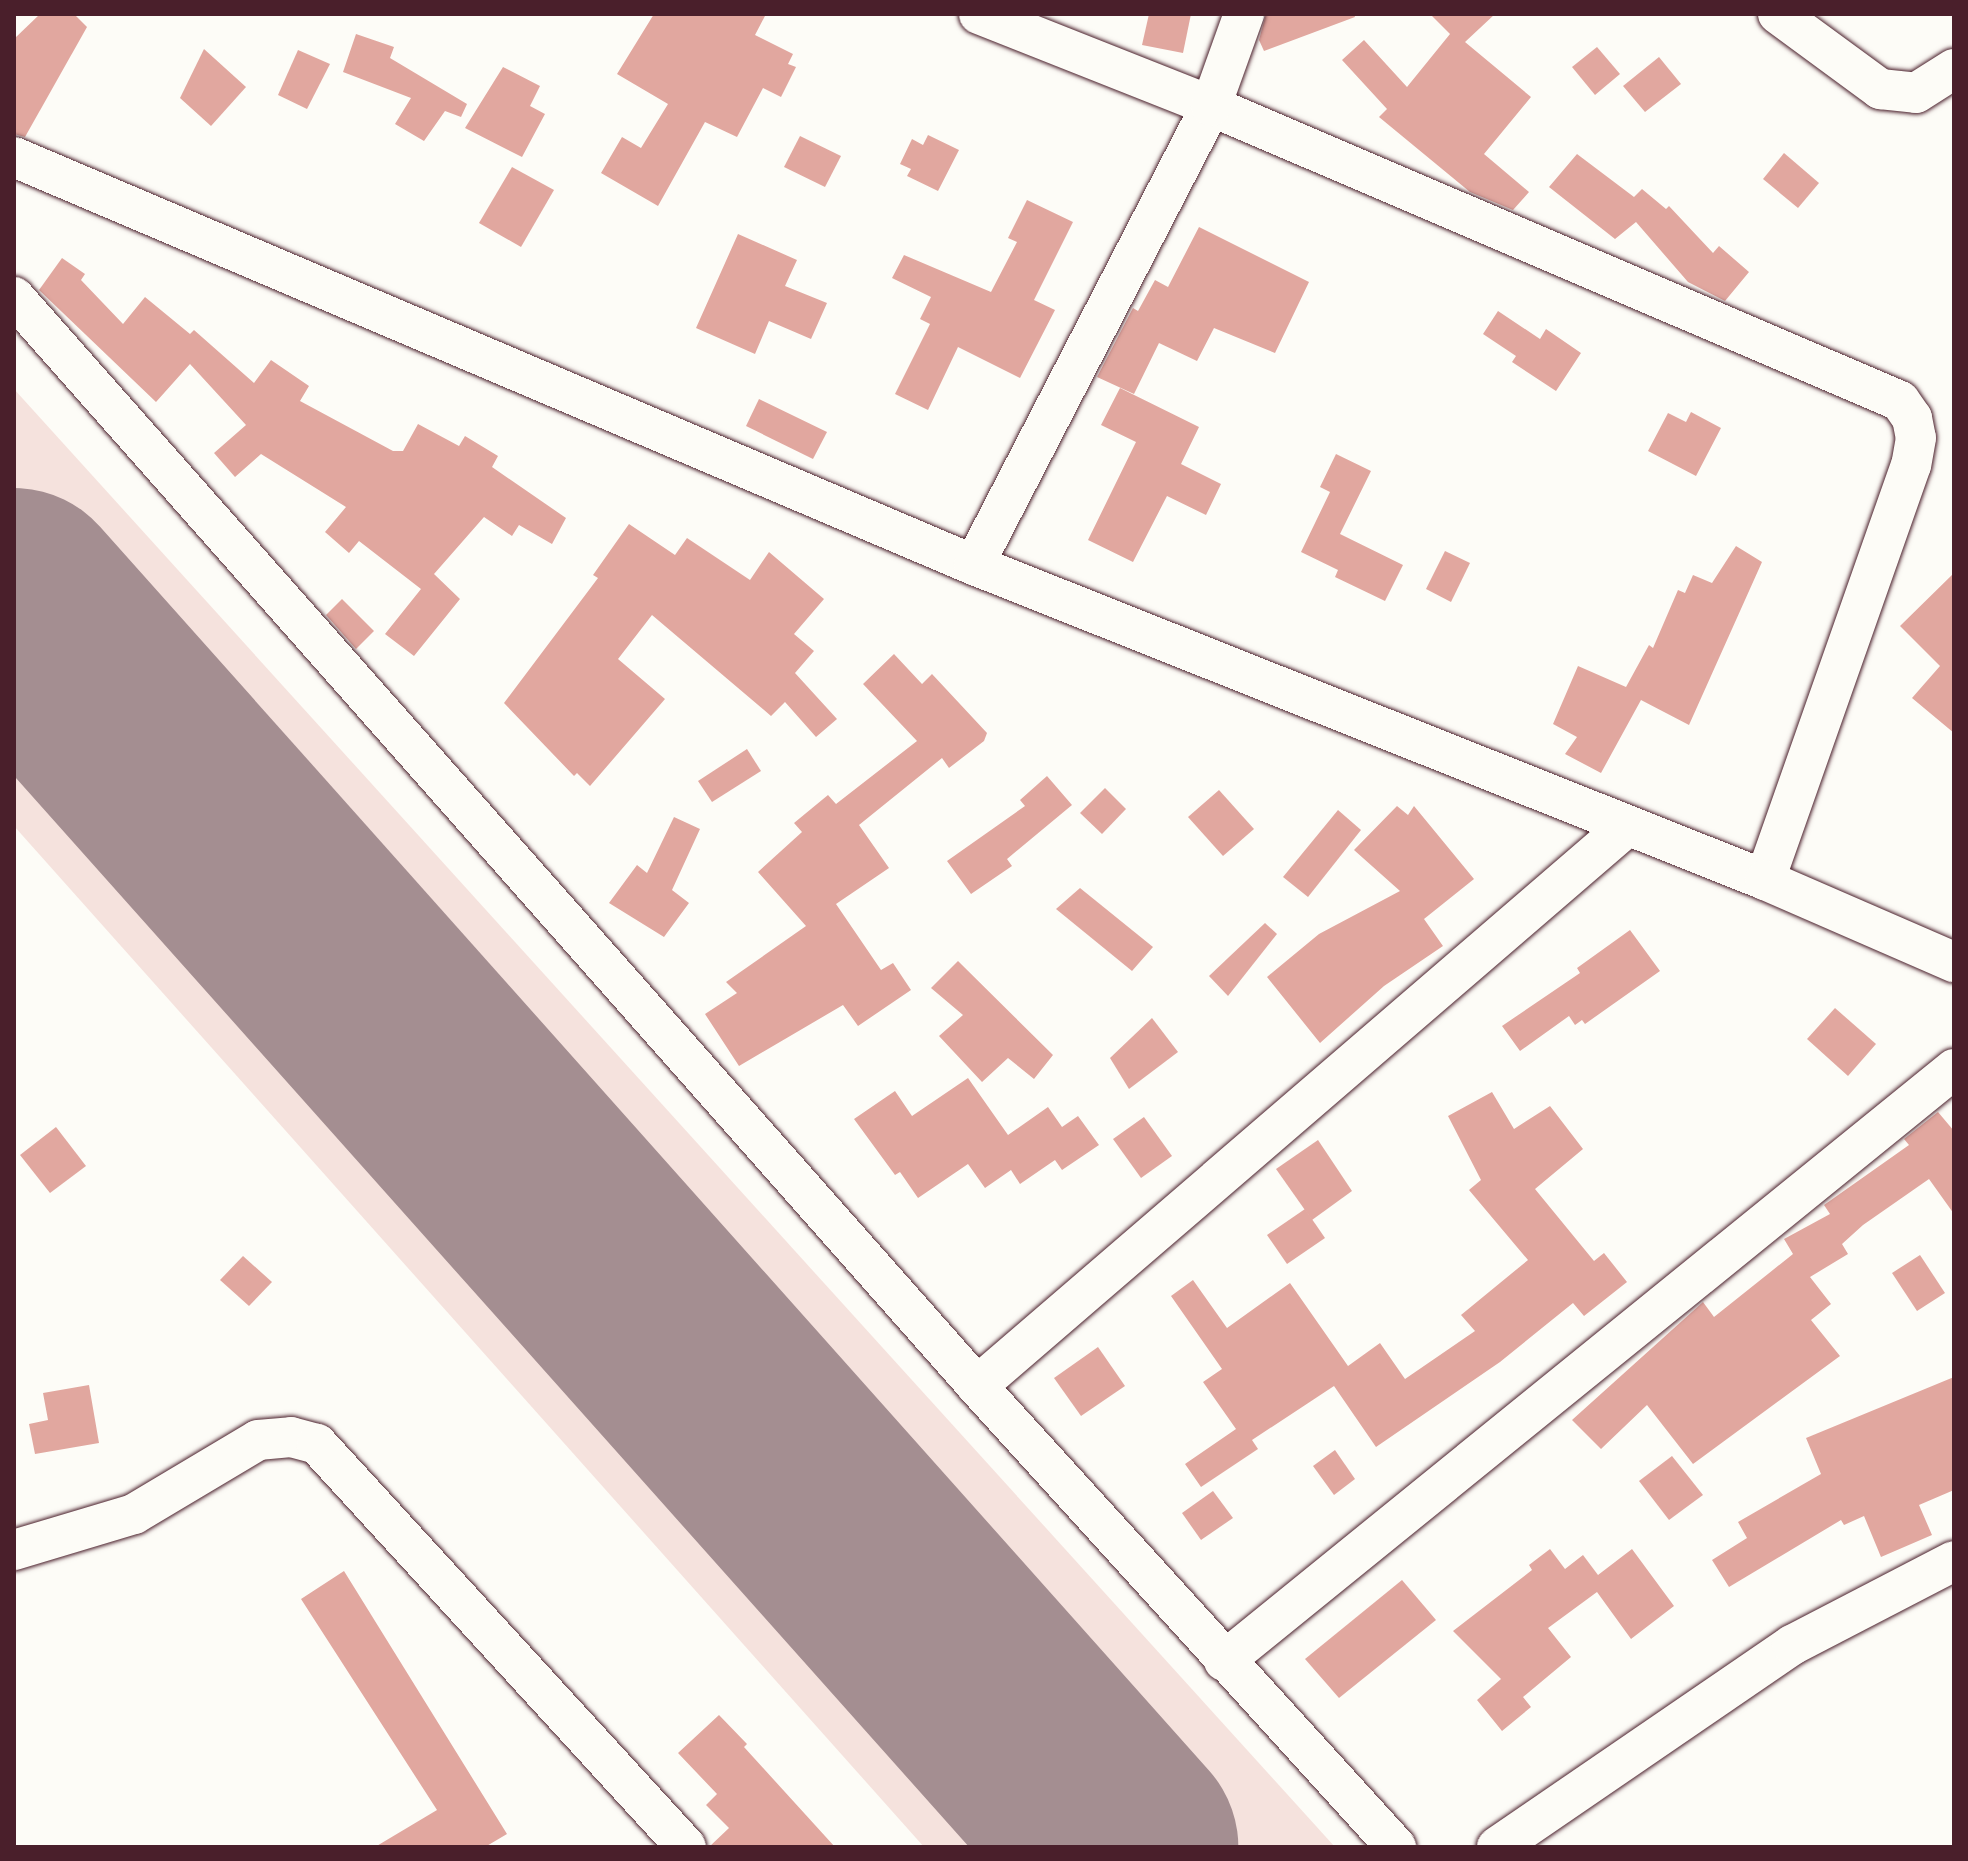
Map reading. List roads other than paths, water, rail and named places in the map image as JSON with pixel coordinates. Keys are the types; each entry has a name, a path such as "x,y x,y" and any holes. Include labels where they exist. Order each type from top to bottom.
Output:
{"street":[{"path":"979,14 1211,106 1900,401 1912,418 1916,438 1911,465 1765,880"},
{"path":"974,565 1211,106 1244,27 1244,14"},
{"path":"1778,14 1880,89 1916,93 1954,69"},
{"path":"14,157 974,565 1625,828 1765,880 1954,962"},
{"path":"14,297 977,1386 1396,1847"},
{"path":"977,1386 1625,828"},
{"path":"1224,1661 1954,1069"},
{"path":"14,1550 134,1514 258,1440 291,1437 317,1444 686,1847"},
{"path":"1497,1847 1792,1645 1954,1561"}]}
